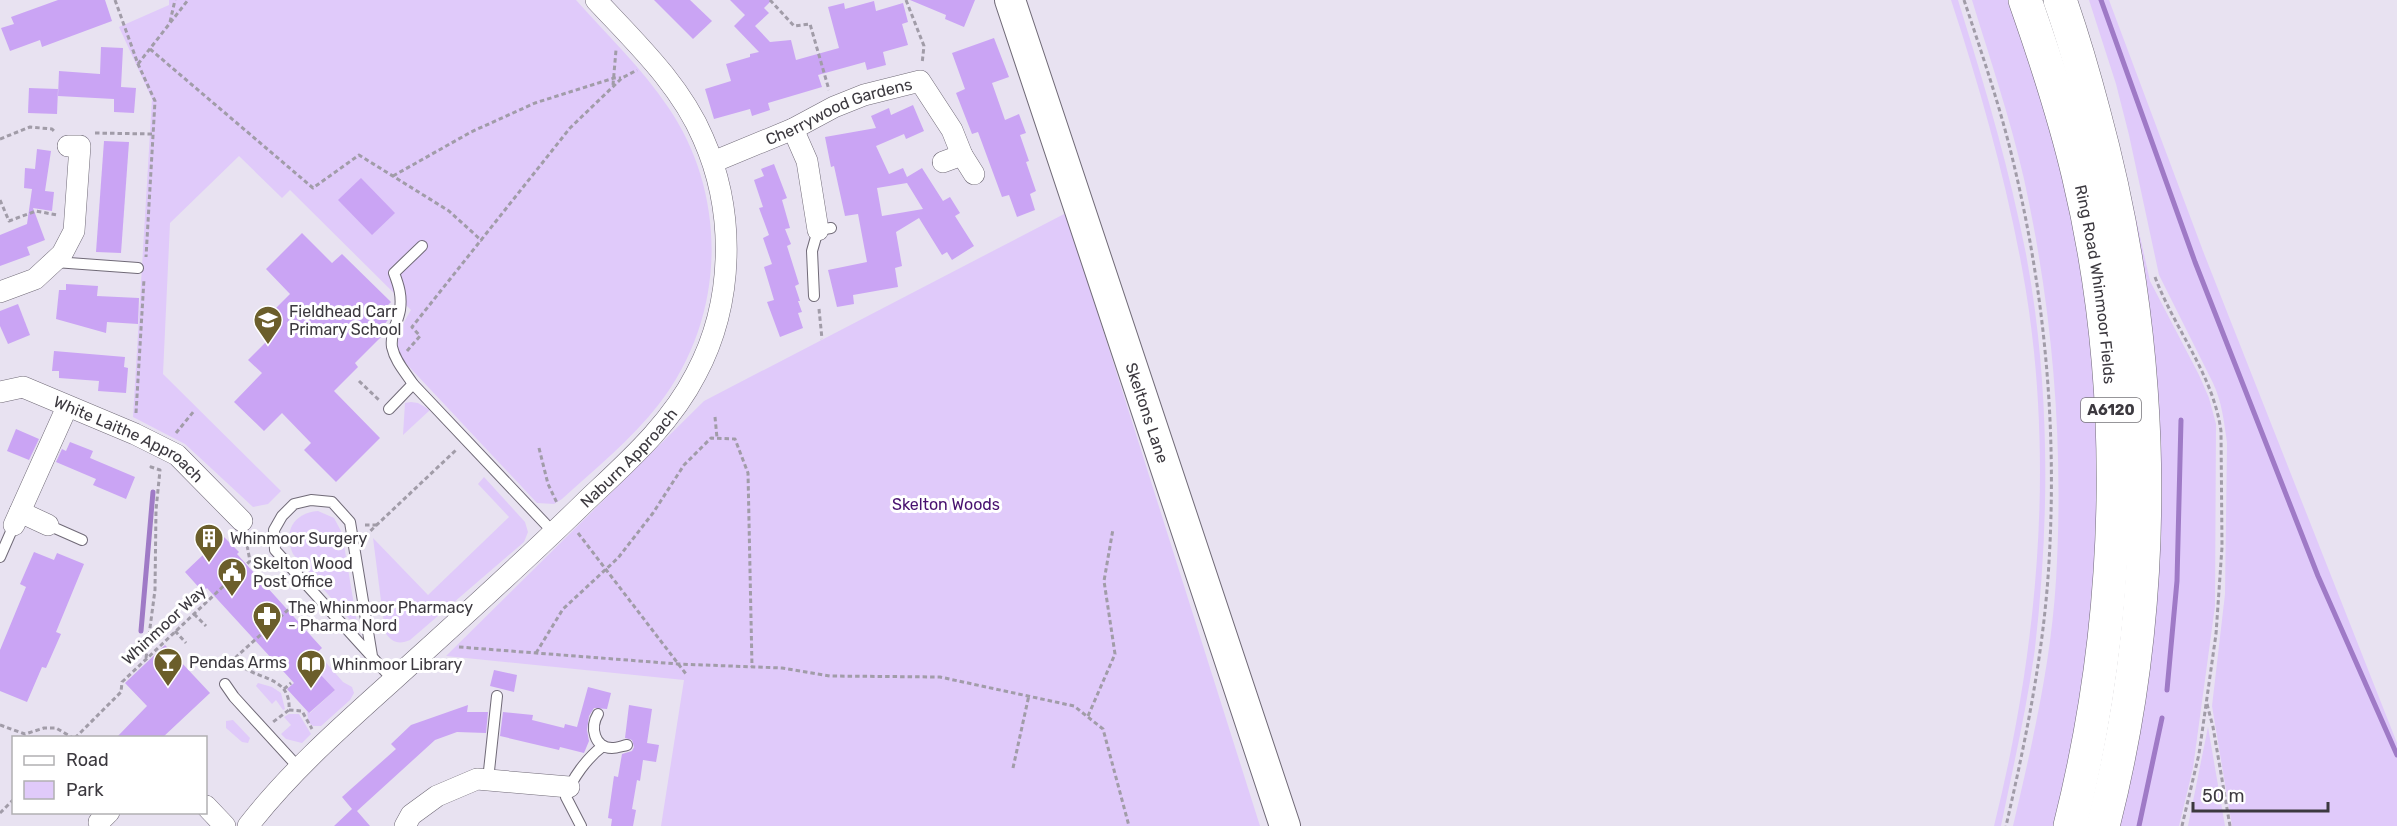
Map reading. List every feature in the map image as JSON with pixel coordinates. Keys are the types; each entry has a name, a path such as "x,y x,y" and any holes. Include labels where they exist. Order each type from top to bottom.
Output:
{"highway":[{"name":"Ring Road Whinmoor Fields","path":"2025,0 2061,110 2078,175 2104,323 2112,422 2112,519 2105,625 2092,723 2070,826"},
{"name":"Ring Road Whinmoor Fields","path":"2060,0 2108,165 2121,224 2139,363 2144,439 2143,566 2138,624 2127,711 2103,826"}],"street":[{"name":"Naburn Approach","path":"248,826 274,792 325,743 561,526 642,448 692,382 705,355 722,303 725,272 724,213 713,162 703,136 674,87 596,0"},
{"name":"Skeltons Lane","path":"1010,0 1285,826"},
{"name":"Cherrywood Gardens","path":"713,162 794,129 834,107 864,95 920,81 952,130 952,158 974,174"},
{"path":"794,129 807,161 824,229"},
{"path":"0,292 35,279 62,254 74,231 74,146"},
{"name":"White Laithe Approach","path":"0,392 23,387 135,434 177,455 242,521"},
{"path":"48,525 17,519 67,407"},
{"path":"405,826 411,815 436,796 477,779 569,787"},
{"path":"207,807 225,826"}],"lane":[{"path":"814,296 812,251 824,229"},
{"path":"422,246 394,273 401,294 400,311 391,340 397,361 413,384 466,440 561,526"},
{"path":"53,261 142,268"},
{"path":"389,409 413,384"},
{"path":"372,656 350,522 332,502 311,501 294,504 282,516 274,530 276,550 393,680"},
{"path":"1,552 17,519"},
{"path":"48,525 82,540"},
{"path":"225,684 299,768"},
{"path":"488,780 497,696"},
{"path":"598,714 593,722 595,738 603,746 611,748 627,746"},
{"path":"581,826 566,797 569,787 603,746"}],"path":[{"path":"116,0 138,64 155,101 146,257"},
{"path":"170,23 175,0"},
{"path":"138,64 188,0"},
{"path":"770,0 794,26 810,24 834,107"},
{"path":"906,0 924,46 920,81"},
{"path":"1964,0 2006,135 2026,220 2045,347 2052,449 2049,563 2042,639 2032,705 2006,826"},
{"path":"613,87 618,24"},
{"path":"150,49 312,188 360,155 449,211 482,241"},
{"path":"420,336 412,327 570,128 622,78 651,60"},
{"path":"393,176 471,132 535,103 614,78 622,78"},
{"path":"0,139 30,127 52,129 74,146 87,133 153,134"},
{"path":"0,200 9,221 36,211 75,218"},
{"path":"135,434 142,268"},
{"path":"2152,269 2208,384 2218,413 2221,431 2222,547 2216,634 2199,754 2182,826"},
{"path":"814,296 819,310 822,339"},
{"path":"359,381 389,409"},
{"path":"715,417 717,438"},
{"path":"536,653 563,609 618,558 653,513 684,465 711,438 735,439 748,473 752,667"},
{"path":"354,547 466,440"},
{"path":"539,448 561,526 606,570 686,674"},
{"path":"146,659 155,590 156,510 160,470"},
{"name":"Whinmoor Way","path":"76,736 121,692 122,682 250,561 242,521"},
{"path":"365,525 377,525"},
{"path":"1088,716 1115,654 1104,580 1113,529"},
{"path":"235,658 310,590"},
{"path":"194,614 206,626"},
{"path":"448,629 455,636 444,646 678,664 782,668 830,676 940,677 1029,694 1074,706 1103,729 1129,826"},
{"path":"175,631 186,643"},
{"path":"244,668 280,684 289,702 289,710"},
{"path":"284,689 291,683"},
{"path":"1013,768 1029,694"},
{"path":"2206,702 2213,727 2229,826"},
{"path":"264,730 289,710 304,711 308,723 325,743"},
{"path":"0,725 25,734 44,728 56,728 70,736"},
{"path":"0,813 12,801"}],"green space":[{"path":"169,0 576,0 636,65 668,107 688,142 702,179 710,217 712,257 707,296 697,334 681,370 659,404 637,430 562,499 554,504 537,503 399,356 400,332 411,310 290,190 282,198 239,156 170,223 163,374 281,491 268,504 253,507 185,444 133,417 152,99 119,27 169,5"},
{"path":"1951,0 1958,0 2013,193 2034,303 2043,401 2045,500 2040,599 2028,693 2001,826 1994,826 2010,758 2032,618 2038,548 2040,478 2038,407 2032,337 2022,268 2008,200 1991,132"},
{"path":"1972,0 2014,0 2052,118 2095,342 2098,592 2058,826 2013,826 2040,704 2050,642 2058,529 2057,429 2049,328 2034,229 2012,134"},
{"path":"2089,0 2109,0 2203,251 2397,743 2397,826 2232,826 2212,706 2225,594 2227,443 2224,420 2213,383 2159,275 2129,135 2116,84"},
{"path":"2087,33 2120,147 2150,281 2199,375 2209,398 2216,424 2215,606 2193,768 2179,826 2114,826 2139,700"},
{"name":"Skelton Woods","path":"1066,213 1260,826 661,826 684,680 446,656 704,401"},
{"path":"411,402 430,410 403,435 405,403"},
{"path":"484,477 525,522 528,532 524,542 410,640 399,642 393,640 385,632 373,538 428,595 509,517 478,484"},
{"path":"318,511 334,518 342,533 358,629 293,554 290,546 290,531 296,520 302,515"},
{"path":"321,657 343,682 352,687 354,693 350,700 321,726 313,726 309,723 307,712 310,713 335,690 312,665"},
{"path":"258,683 272,687 281,693 285,709 283,710 276,700 272,704 256,686"},
{"path":"289,714 299,714 311,734 302,743 286,739 281,734 291,725 284,717"},
{"path":"233,720 250,738 248,743 242,742 226,728 226,721"},
{"path":"2208,727 2225,826 2188,826"}],"building":[{"path":"58,0 105,0 112,21 42,47 40,40 10,51 1,28 14,24 11,17"},
{"path":"654,0 690,0 712,21 693,39"},
{"path":"730,0 772,0 764,8 769,13 755,26 770,42 791,40 796,60 839,48 828,7 844,3 845,9 874,1 876,11 903,3 908,22 902,24 908,45 883,52 886,65 867,70 865,62 818,75 822,87 768,103 770,110 752,116 750,109 714,119 705,89 731,81 726,64 759,52 734,26 745,15"},
{"path":"910,0 975,0 964,27 945,19 946,15"},
{"path":"994,38 1009,77 992,83 1005,120 1019,114 1026,133 1020,135 1036,191 1030,194 1035,210 1017,217 1009,195 1002,197 978,132 972,134 956,93 965,89 952,53"},
{"path":"101,47 123,48 121,87 136,88 134,113 114,112 114,99 58,96 59,71 100,74"},
{"path":"29,88 58,89 57,114 28,113"},
{"path":"913,105 924,131 906,139 904,134 876,146 889,174 903,168 907,177 922,168 943,201 950,197 960,213 955,216 974,246 952,260 947,252 942,255 919,218 896,232 902,266 895,268 898,287 853,295 854,304 837,307 828,270 867,262 858,214 845,216 825,137 876,128 871,116 889,108 891,115","holes":["907,183 923,209 882,216 877,188"]},
{"path":"104,141 129,142 121,253 96,252"},
{"path":"37,149 51,151 45,191 54,192 52,211 33,208 45,240 27,247 30,255 0,266 0,235 27,224 32,189 24,188 25,168 35,169"},
{"path":"774,164 787,198 782,200 790,228 785,229 791,244 787,246 799,284 795,286 802,312 798,313 803,328 780,337 767,302 774,300 764,267 772,264 763,238 769,235 759,208 763,207 754,180 764,176 761,169"},
{"path":"361,178 395,213 372,235 338,200"},
{"path":"302,233 332,263 342,254 391,302 383,310 390,317 384,325 387,327 386,332 355,363 358,367 334,391 380,438 336,482 304,450 311,443 282,413 264,431 234,402 262,373 248,360 275,333 263,321 290,294 266,269"},
{"path":"66,284 98,286 97,296 139,298 138,324 107,322 106,333 56,319 59,290 66,290"},
{"path":"18,304 30,335 8,344 0,326 0,311"},
{"path":"54,351 125,357 124,367 128,368 126,393 98,391 99,381 59,378 59,371 52,371"},
{"path":"16,429 39,439 29,460 7,451"},
{"path":"70,442 93,451 90,458 135,477 126,499 93,485 96,479 56,462 62,449 66,451"},
{"path":"223,536 322,648 308,661 335,690 309,713 287,689 294,683 207,588 203,592 185,572"},
{"path":"34,552 54,560 57,553 84,564 56,632 61,634 46,668 42,667 27,702 0,691 0,650 26,587 20,584"},
{"name":"Pendas Arms","path":"165,645 210,693 164,736 118,736 147,706 125,683"},
{"path":"494,670 517,675 514,692 490,686"},
{"path":"588,687 611,693 607,709 594,708 589,716 587,730 589,741 584,753 560,747 559,750 500,736 503,712 533,715 532,720 564,728 565,724 577,727"},
{"path":"468,705 467,712 488,712 486,733 457,732 435,740 357,811 370,826 334,826 352,809 342,797 396,749 391,744 411,725"},
{"path":"629,705 652,709 647,743 659,745 656,762 643,760 632,809 636,810 633,826 611,826 612,819 608,818 614,776 618,777 622,754 632,751 634,747 632,740 625,738"}],"waterway":[{"path":"2101,0 2195,262 2318,576 2397,755"},
{"path":"2167,690 2177,581 2181,420"},
{"path":"141,631 153,492"},
{"path":"2139,826 2162,718"}],"place":[{"name":"Fieldhead Carr Primary School","path":"268,346"},
{"name":"Whinmoor Surgery","path":"209,564"},
{"name":"Skelton Wood Post Office","path":"232,598"},
{"name":"The Whinmoor Pharmacy - Pharma Nord","path":"267,642"},
{"name":"Pendas Arms","path":"168,688"},
{"name":"Whinmoor Library","path":"311,690"}]}
